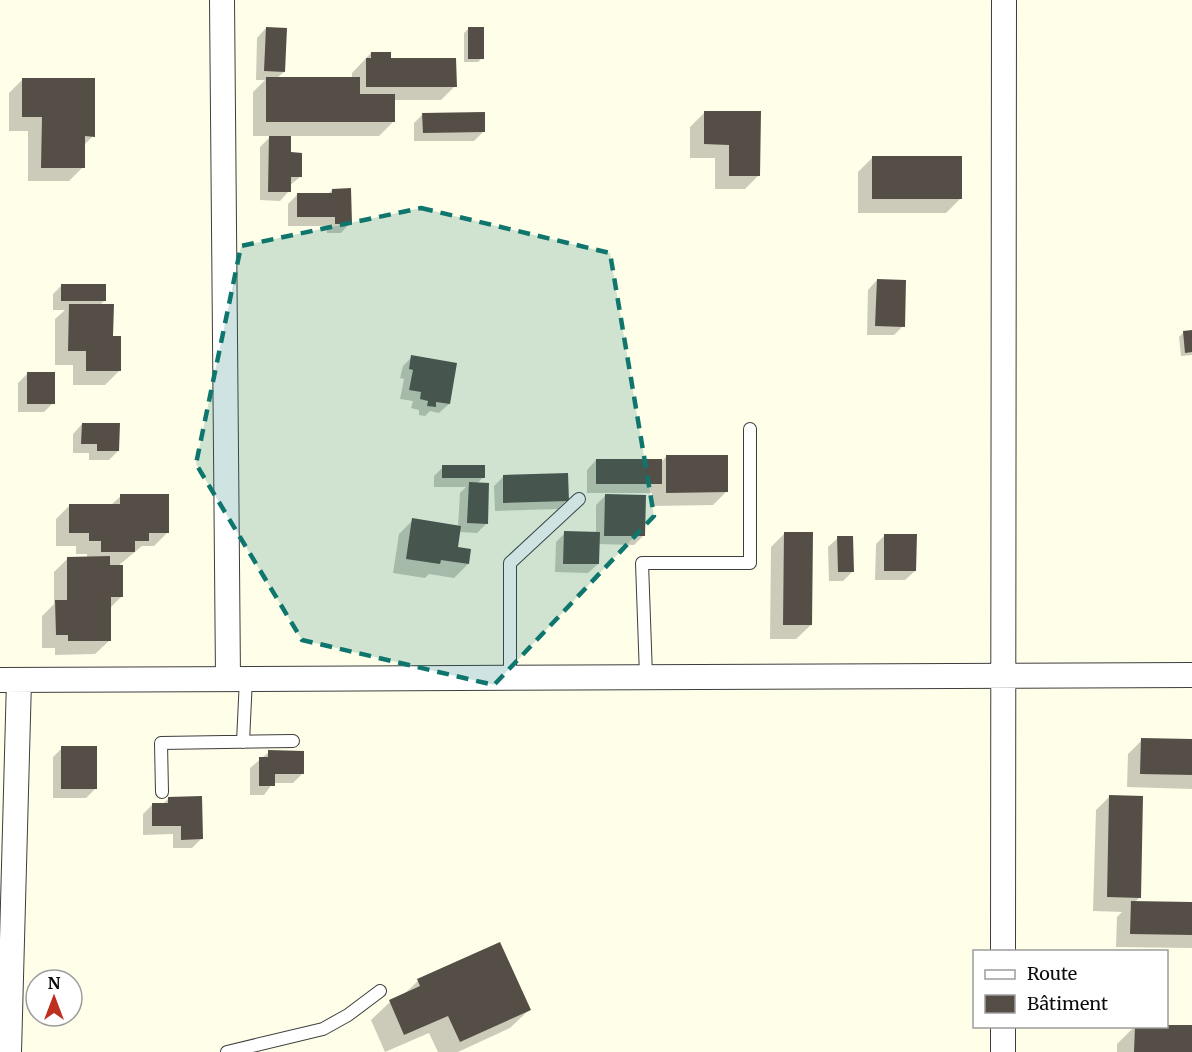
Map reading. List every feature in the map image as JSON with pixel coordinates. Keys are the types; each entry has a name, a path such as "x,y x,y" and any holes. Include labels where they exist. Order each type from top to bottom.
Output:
{"street":[{"path":"222,0 237,678"},
{"path":"1003,950 1004,0"},
{"path":"9,1052 10,680 1192,675"},
{"path":"1003,1028 1003,1052"}],"lane":[{"path":"646,676 642,563 750,563 750,429"},
{"path":"510,677 510,563 579,499"},
{"path":"237,678 243,742"},
{"path":"162,792 161,743 293,741"},
{"path":"227,1052 323,1029 348,1015 380,992"}],"highlighted area":[{"path":"421,208 610,253 654,516 494,685 302,640 196,464 241,246"}],"building":[{"path":"266,27 287,28 285,72 264,71"},
{"path":"468,27 484,27 484,59 468,59"},
{"path":"371,52 391,52 391,58 456,58 457,87 366,87 366,58 371,58"},
{"path":"266,77 360,77 360,94 395,94 395,122 266,122"},
{"path":"22,78 95,78 95,137 85,136 85,168 41,168 42,117 22,117"},
{"path":"704,111 761,111 760,176 729,176 729,145 704,144"},
{"path":"485,112 485,132 423,133 422,113"},
{"path":"269,136 291,136 291,152 302,153 302,177 291,177 291,192 268,192"},
{"path":"872,156 962,156 962,199 872,199"},
{"path":"351,188 352,224 335,224 335,217 297,217 297,193 332,193 332,189"},
{"path":"877,279 906,280 905,327 875,326"},
{"path":"61,284 106,284 106,301 61,301"},
{"path":"69,304 114,304 113,336 121,336 121,371 86,371 86,351 68,351"},
{"path":"1192,330 1192,352 1185,353 1183,331"},
{"path":"411,355 457,363 450,404 436,402 436,407 427,406 428,401 420,399 421,392 409,390 413,370 409,369"},
{"path":"27,372 55,372 55,404 27,404"},
{"path":"82,423 120,423 119,451 97,451 97,444 81,444"},
{"path":"666,455 728,455 728,492 666,493"},
{"path":"596,459 662,459 662,484 596,484"},
{"path":"442,465 485,465 485,478 442,478"},
{"path":"568,473 569,501 503,503 503,475"},
{"path":"469,482 489,483 488,524 467,523"},
{"path":"120,494 169,494 169,533 149,533 149,541 135,541 135,552 101,552 101,541 89,541 89,533 69,533 69,504 120,504"},
{"path":"605,494 646,495 645,536 604,536"},
{"path":"412,518 461,526 458,547 471,549 469,564 441,560 440,564 406,559"},
{"path":"564,531 600,532 599,564 563,564"},
{"path":"784,532 813,532 812,625 783,625"},
{"path":"884,534 917,534 916,571 884,571"},
{"path":"837,536 853,536 854,572 838,572"},
{"path":"110,556 110,565 123,565 123,597 111,597 111,641 68,641 68,635 56,635 55,600 67,600 67,557"},
{"path":"1141,738 1192,739 1192,775 1140,774"},
{"path":"61,746 97,746 97,789 61,789"},
{"path":"268,750 304,751 304,774 275,774 275,786 259,786 259,757 268,757"},
{"path":"1109,795 1143,796 1141,898 1107,897"},
{"path":"202,796 203,839 181,840 181,826 152,826 152,803 168,803 168,797"},
{"path":"1131,901 1192,902 1192,935 1130,934"},
{"path":"500,942 531,1010 460,1042 448,1016 404,1035 389,1000 420,986 417,979"},
{"path":"1192,1025 1192,1052 1134,1052 1135,1028"}]}
